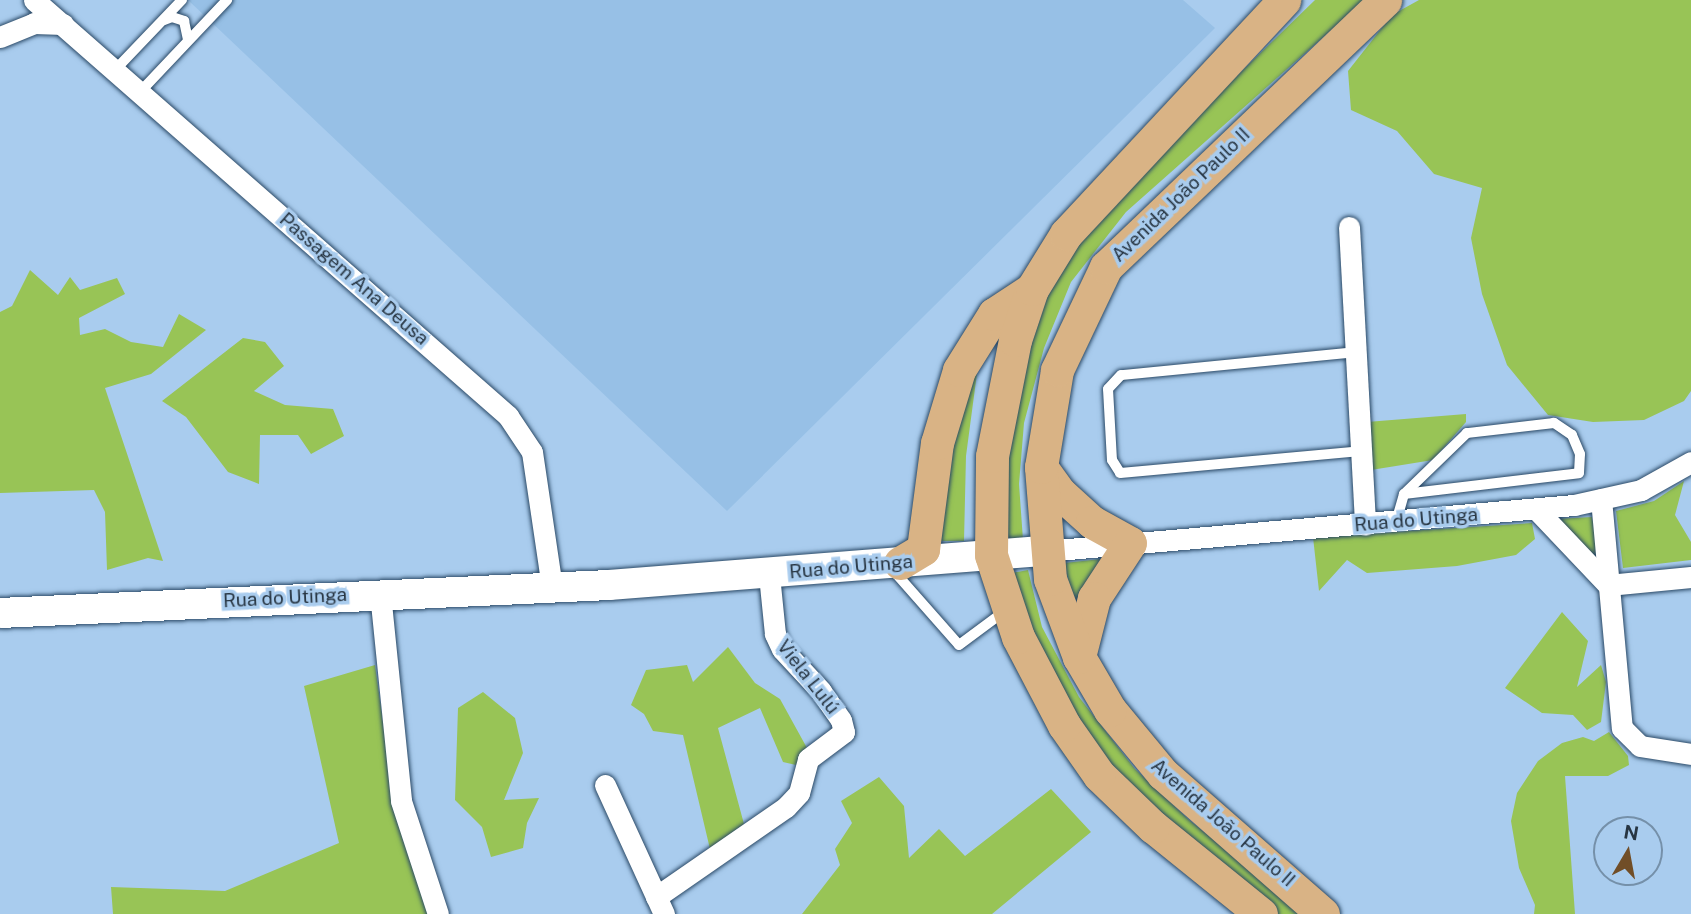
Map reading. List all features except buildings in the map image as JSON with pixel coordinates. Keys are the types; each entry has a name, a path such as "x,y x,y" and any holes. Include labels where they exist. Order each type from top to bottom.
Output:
{"main road":[{"path":"1261,914 1153,827 1099,775 1038,679 1008,609 991,555 992,456 1015,340 1032,289 1066,234 1284,0"},
{"name":"Avenida João Paulo II","path":"1323,914 1163,774 1110,710 1079,657 1056,601 1045,551 1041,467 1057,370 1106,267 1382,2"},
{"path":"894,563 923,549 937,443 946,401 959,370 994,314 1032,289"},
{"path":"1041,467 1060,493 1092,522 1130,543 1094,598 1079,657"},
{"path":"928,526 940,552 950,558"}],"street":[{"name":"Passagem Ana Deusa","path":"34,0 508,416 532,452 552,588"},
{"path":"0,37 34,23 63,24"},
{"path":"1349,227 1365,526"},
{"name":"Rua do Utinga","path":"0,613 380,593 552,588 769,575 1130,543 1365,526 1536,509 1601,499 1641,490 1691,462"},
{"path":"1601,499 1622,728 1640,746 1691,754"},
{"path":"1536,509 1608,585"},
{"name":"Viela Lulú","path":"660,906 786,807 799,793 808,759 844,732 841,720 821,691 782,649 775,634 769,575"},
{"path":"1608,585 1691,577"},
{"path":"380,593 401,801 438,914"},
{"path":"605,785 660,906"}],"lane":[{"path":"115,70 182,0"},
{"path":"140,92 227,0"},
{"path":"163,20 172,17 184,21 188,40"},
{"path":"1357,352 1121,375 1108,389 1112,460 1120,473 1361,451"},
{"path":"1396,522 1404,494 1467,433 1554,423 1572,435 1580,454 1579,473 1404,494"},
{"path":"894,563 959,645 1008,609"}],"shaded area":[{"path":"188,0 1183,0 1215,28 727,511"}],"green space":[{"path":"1315,0 1365,0 1126,212 1071,282 1044,348 1024,423 1019,484 1023,540 996,542 1026,330 1095,214"},
{"path":"1419,0 1691,0 1691,391 1684,401 1644,420 1593,422 1548,415 1507,365 1482,294 1471,238 1482,188 1434,174 1397,131 1351,110 1348,71 1392,15"},
{"path":"30,270 58,295 70,277 80,290 117,278 125,294 79,318 80,335 105,329 131,342 163,347 179,314 206,330 151,374 105,388 163,561 148,558 107,570 105,512 94,490 0,493 0,312 12,306"},
{"path":"983,328 966,456 964,541 940,541 942,449"},
{"path":"243,338 265,342 284,366 254,391 285,405 333,409 344,436 311,454 298,435 260,435 259,484 228,472 186,417 162,401"},
{"path":"1466,414 1466,422 1433,460 1371,470 1367,422"},
{"path":"1684,481 1675,515 1691,542 1691,560 1623,568 1616,511 1654,501"},
{"path":"1592,517 1601,566 1555,519"},
{"path":"1532,523 1535,539 1516,555 1457,566 1367,573 1347,560 1319,591 1313,537"},
{"path":"1101,559 1080,593 1077,615 1064,563"},
{"path":"1028,570 1042,627 1079,697 1135,769 1189,820 1307,914 1277,914 1192,847 1076,730 1006,574"},
{"path":"1562,612 1588,641 1577,687 1601,665 1606,682 1601,722 1587,730 1573,715 1542,713 1505,688"},
{"path":"728,647 755,683 780,699 807,748 796,765 783,762 760,708 718,728 744,824 710,849 683,735 653,731 644,714 631,705 646,670 687,665 693,682"},
{"path":"375,665 395,808 430,914 113,914 111,887 225,891 339,843 304,686"},
{"path":"483,692 515,718 523,753 504,800 539,798 527,823 523,848 491,857 482,827 455,800 458,708"},
{"path":"1609,732 1628,756 1629,765 1608,776 1565,776 1575,914 1534,914 1535,905 1519,868 1511,821 1517,793 1538,761 1562,743 1583,737 1594,741"},
{"path":"879,777 904,806 909,858 939,829 965,856 1051,789 1091,832 992,914 802,914 840,865 835,849 852,823 841,801"}]}
